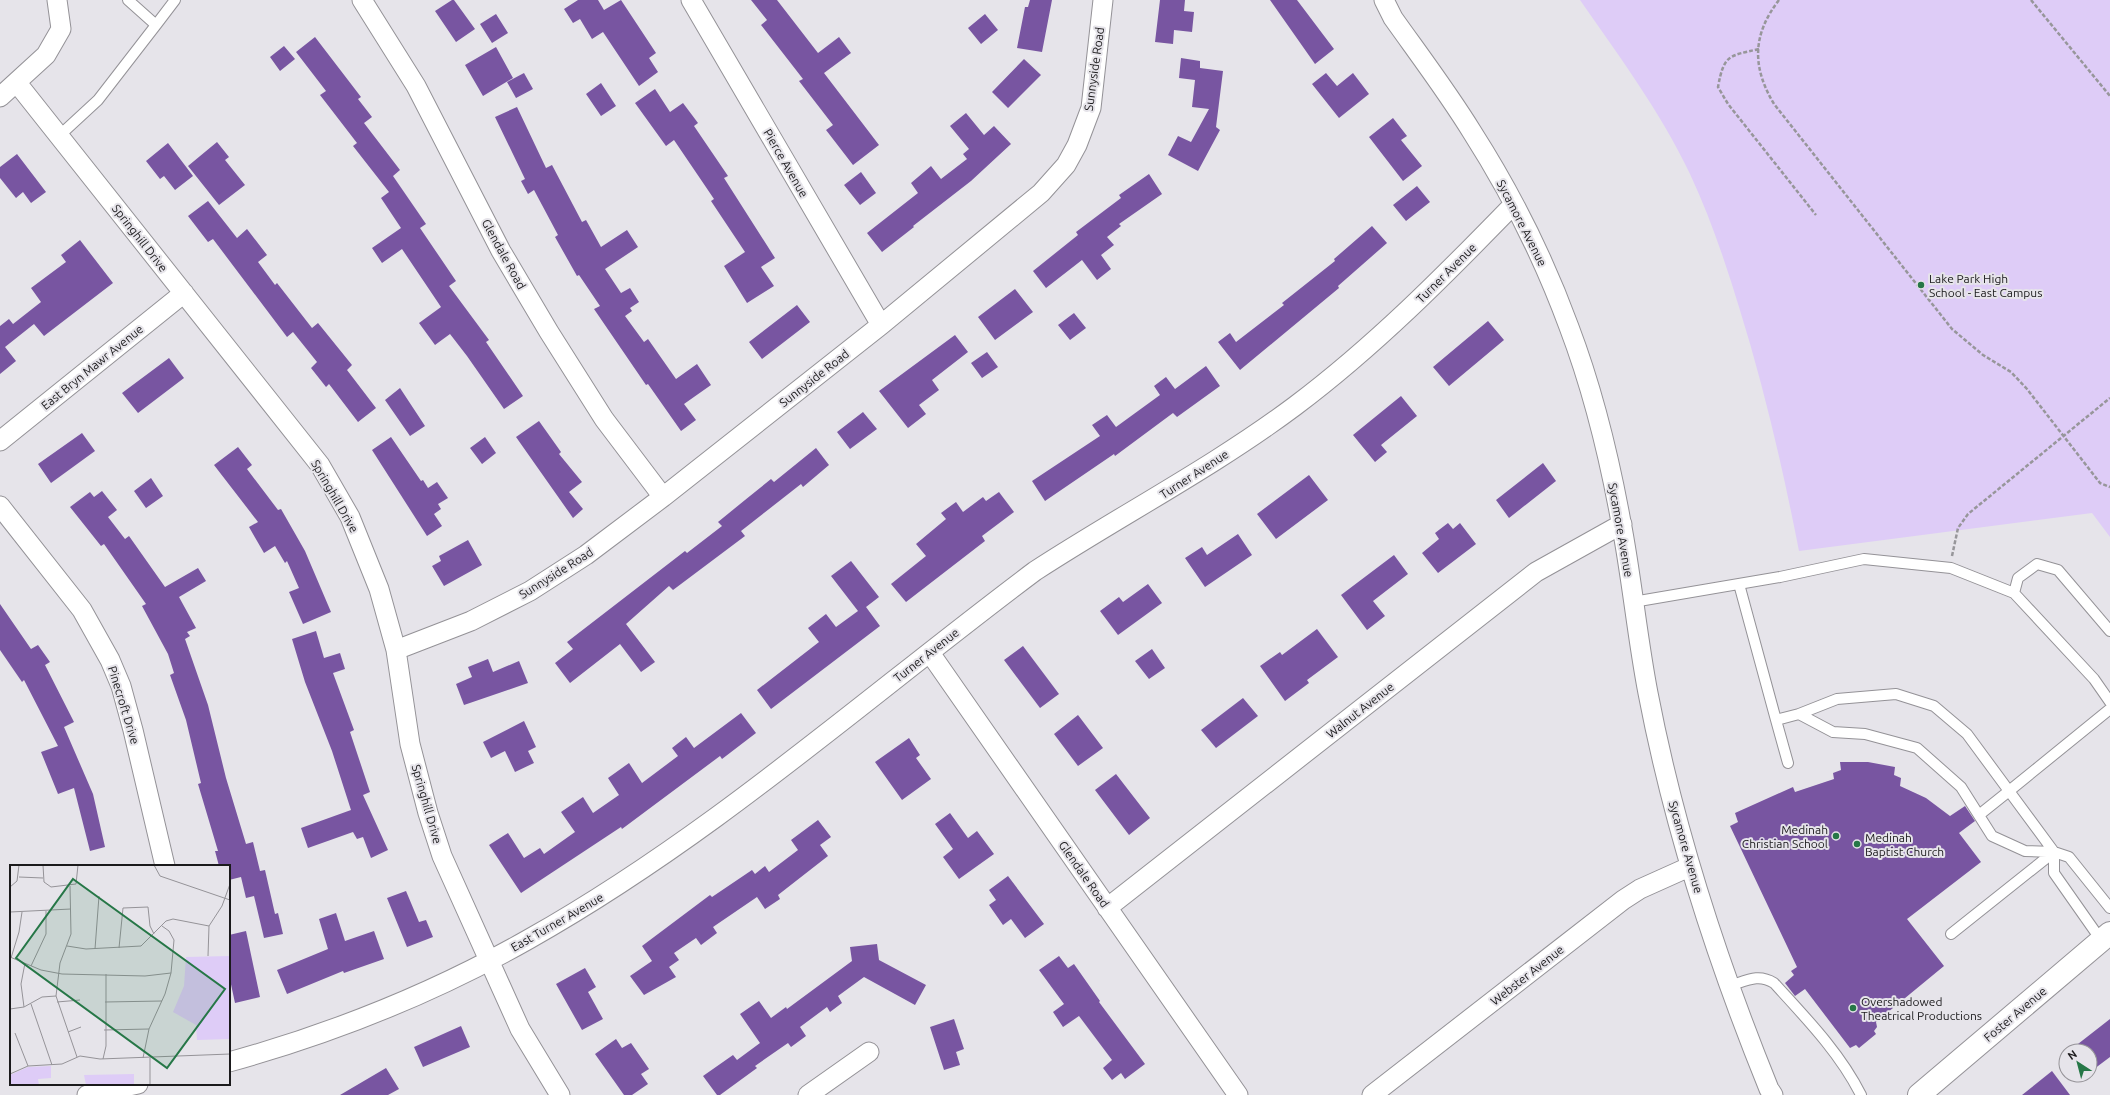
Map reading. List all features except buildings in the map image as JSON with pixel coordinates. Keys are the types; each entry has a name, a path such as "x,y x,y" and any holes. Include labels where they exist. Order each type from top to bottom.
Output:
{"street":[{"path":"0,97 46,55 61,29 57,0"},
{"name":"Glendale Road","path":"362,0 416,86 501,251 549,332 604,419 663,497"},
{"name":"Pierce Avenue","path":"691,0 881,325"},
{"name":"Sunnyside Road","path":"396,650 471,621 530,592 586,555 663,497 881,325 1041,193 1066,164 1077,145 1092,108 1103,0"},
{"name":"Sycamore Avenue","path":"1384,0 1394,18 1472,132 1514,204 1534,244 1570,330 1603,436 1622,524 1648,694 1689,867 1742,1024 1769,1089 1773,1095"},
{"name":"Springhill Drive","path":"17,83 320,465 350,517 372,569 396,650 410,744 428,813 445,862 488,960 530,1047 560,1095"},
{"name":"Turner Avenue","path":"850,716 1035,571 1080,542 1196,475 1295,406 1393,325 1445,276 1514,204"},
{"name":"East Bryn Mawr Avenue","path":"0,442 184,293"},
{"name":"Pinecroft Drive","path":"0,506 82,610 110,660 121,686 133,730 165,865"},
{"name":"Walnut Avenue","path":"1107,908 1536,572 1622,524"},
{"name":"Glendale Road","path":"930,652 1238,1095"},
{"name":"East Turner Avenue","path":"230,1062 353,1022 442,984 528,940 605,894 692,836 850,716"},
{"name":"Webster Avenue","path":"1372,1095 1623,900 1640,889 1689,867"},
{"name":"Foster Avenue","path":"1919,1095 2106,936"},
{"path":"808,1095 869,1052"},
{"path":"87,1095 129,1089"}],"lane":[{"path":"128,0 156,25"},
{"path":"59,136 98,100 175,0"},
{"path":"1633,602 1739,584 1864,559 1949,568 2014,593 2094,679 2110,702"},
{"path":"2014,593 2018,578 2037,564 2058,570 2110,631"},
{"path":"1739,584 1788,763"},
{"path":"1776,720 1799,714 1837,699 1896,694 1934,706 1967,734 2010,791 2054,852 2054,873 2106,936"},
{"path":"1979,815 2110,709"},
{"path":"1799,714 1833,732 1865,734 1917,748 1961,787 1992,836 2025,851 2054,852 2069,857 2110,908"},
{"path":"1951,934 2054,852"},
{"path":"1729,986 1753,979 1765,978 1774,983 1849,1071 1861,1095"}],"path":[{"path":"1779,0 1771,10 1760,39 1757,63 1763,86 1774,104 1952,329 1984,355 2011,372 2027,389 2062,437 2100,483 2110,488"},
{"path":"2031,0 2110,96"},
{"path":"1759,49 1733,55 1722,66 1718,87 1728,104 1816,215"},
{"path":"1949,568 1958,528 1968,514 2110,398"}],"shaded area":[{"name":"Lake Park High School - East Campus","path":"1580,0 2110,0 2110,537 2092,513 1799,551 1780,459 1757,367 1717,239 1704,206 1690,174 1666,128 1624,63"}],"place":[{"name":"Lake Park High School - East Campus","path":"1921,285"},
{"name":"Medinah Christian School","path":"1836,836"},
{"name":"Medinah Baptist Church","path":"1857,844"},
{"name":"Overshadowed Theatrical Productions","path":"1853,1008"}]}
